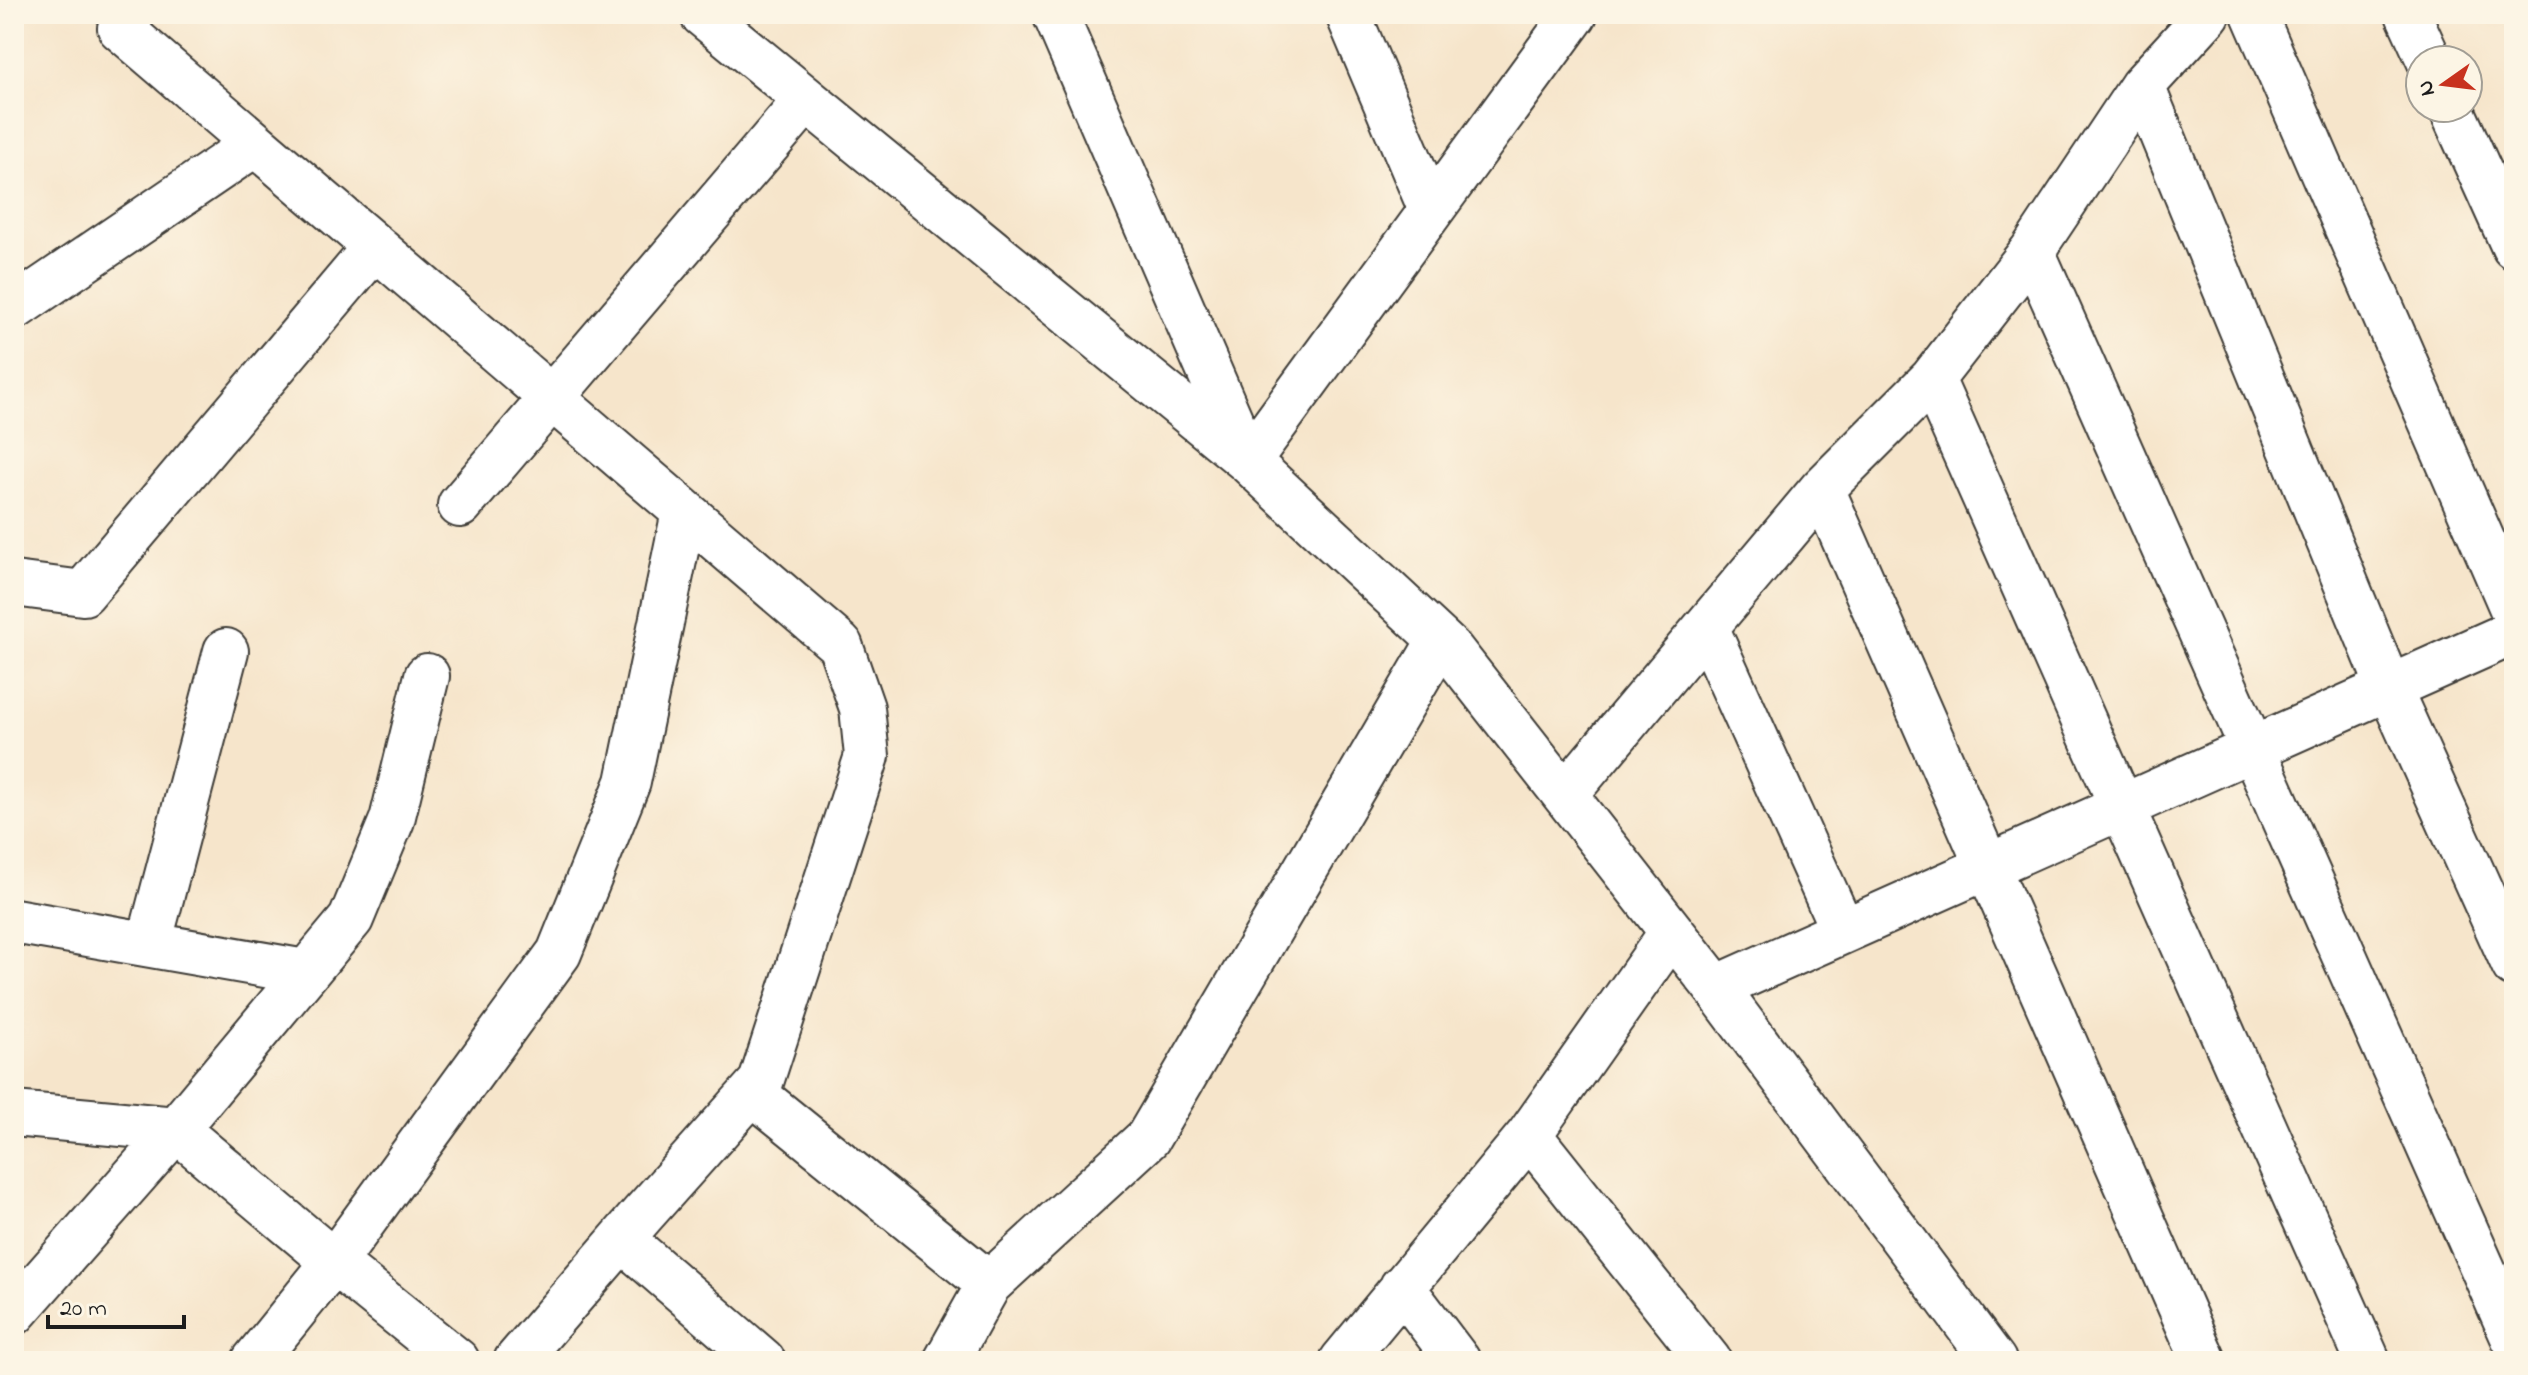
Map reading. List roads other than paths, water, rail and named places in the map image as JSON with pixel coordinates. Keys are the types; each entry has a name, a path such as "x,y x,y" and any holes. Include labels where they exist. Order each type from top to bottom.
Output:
{"street":[{"path":"132,14 120,28 840,645 862,708 867,756 761,1082 516,1361"},
{"path":"702,14 1248,461 1440,640 1716,988 1994,1361"},
{"path":"1055,14 1248,461"},
{"path":"1348,14 1431,210"},
{"path":"1248,461 1575,14"},
{"path":"1565,795 1822,489 1932,379 2032,251 2142,86 2208,14"},
{"path":"2254,14 2514,613"},
{"path":"2408,14 2422,44"},
{"path":"2142,86 2389,688 2514,965"},
{"path":"460,505 806,100"},
{"path":"2458,124 2514,247"},
{"path":"14,308 255,144"},
{"path":"14,584 83,593 375,247"},
{"path":"2032,251 2255,748 2514,1339"},
{"path":"1932,379 2368,1361"},
{"path":"1822,489 2204,1361"},
{"path":"254,1361 334,1262 559,953 628,782 684,512"},
{"path":"1706,627 1843,931"},
{"path":"1716,988 2514,632"},
{"path":"946,1361 989,1284 1148,1138 1440,640"},
{"path":"149,944 226,651"},
{"path":"14,1313 176,1129 351,919 392,820 427,676"},
{"path":"14,921 305,972"},
{"path":"1342,1361 1529,1135 1672,932"},
{"path":"752,1092 989,1284"},
{"path":"14,1114 176,1129 457,1361"},
{"path":"1529,1135 1709,1361"},
{"path":"622,1239 763,1361"},
{"path":"1402,1287 1458,1361"}]}
